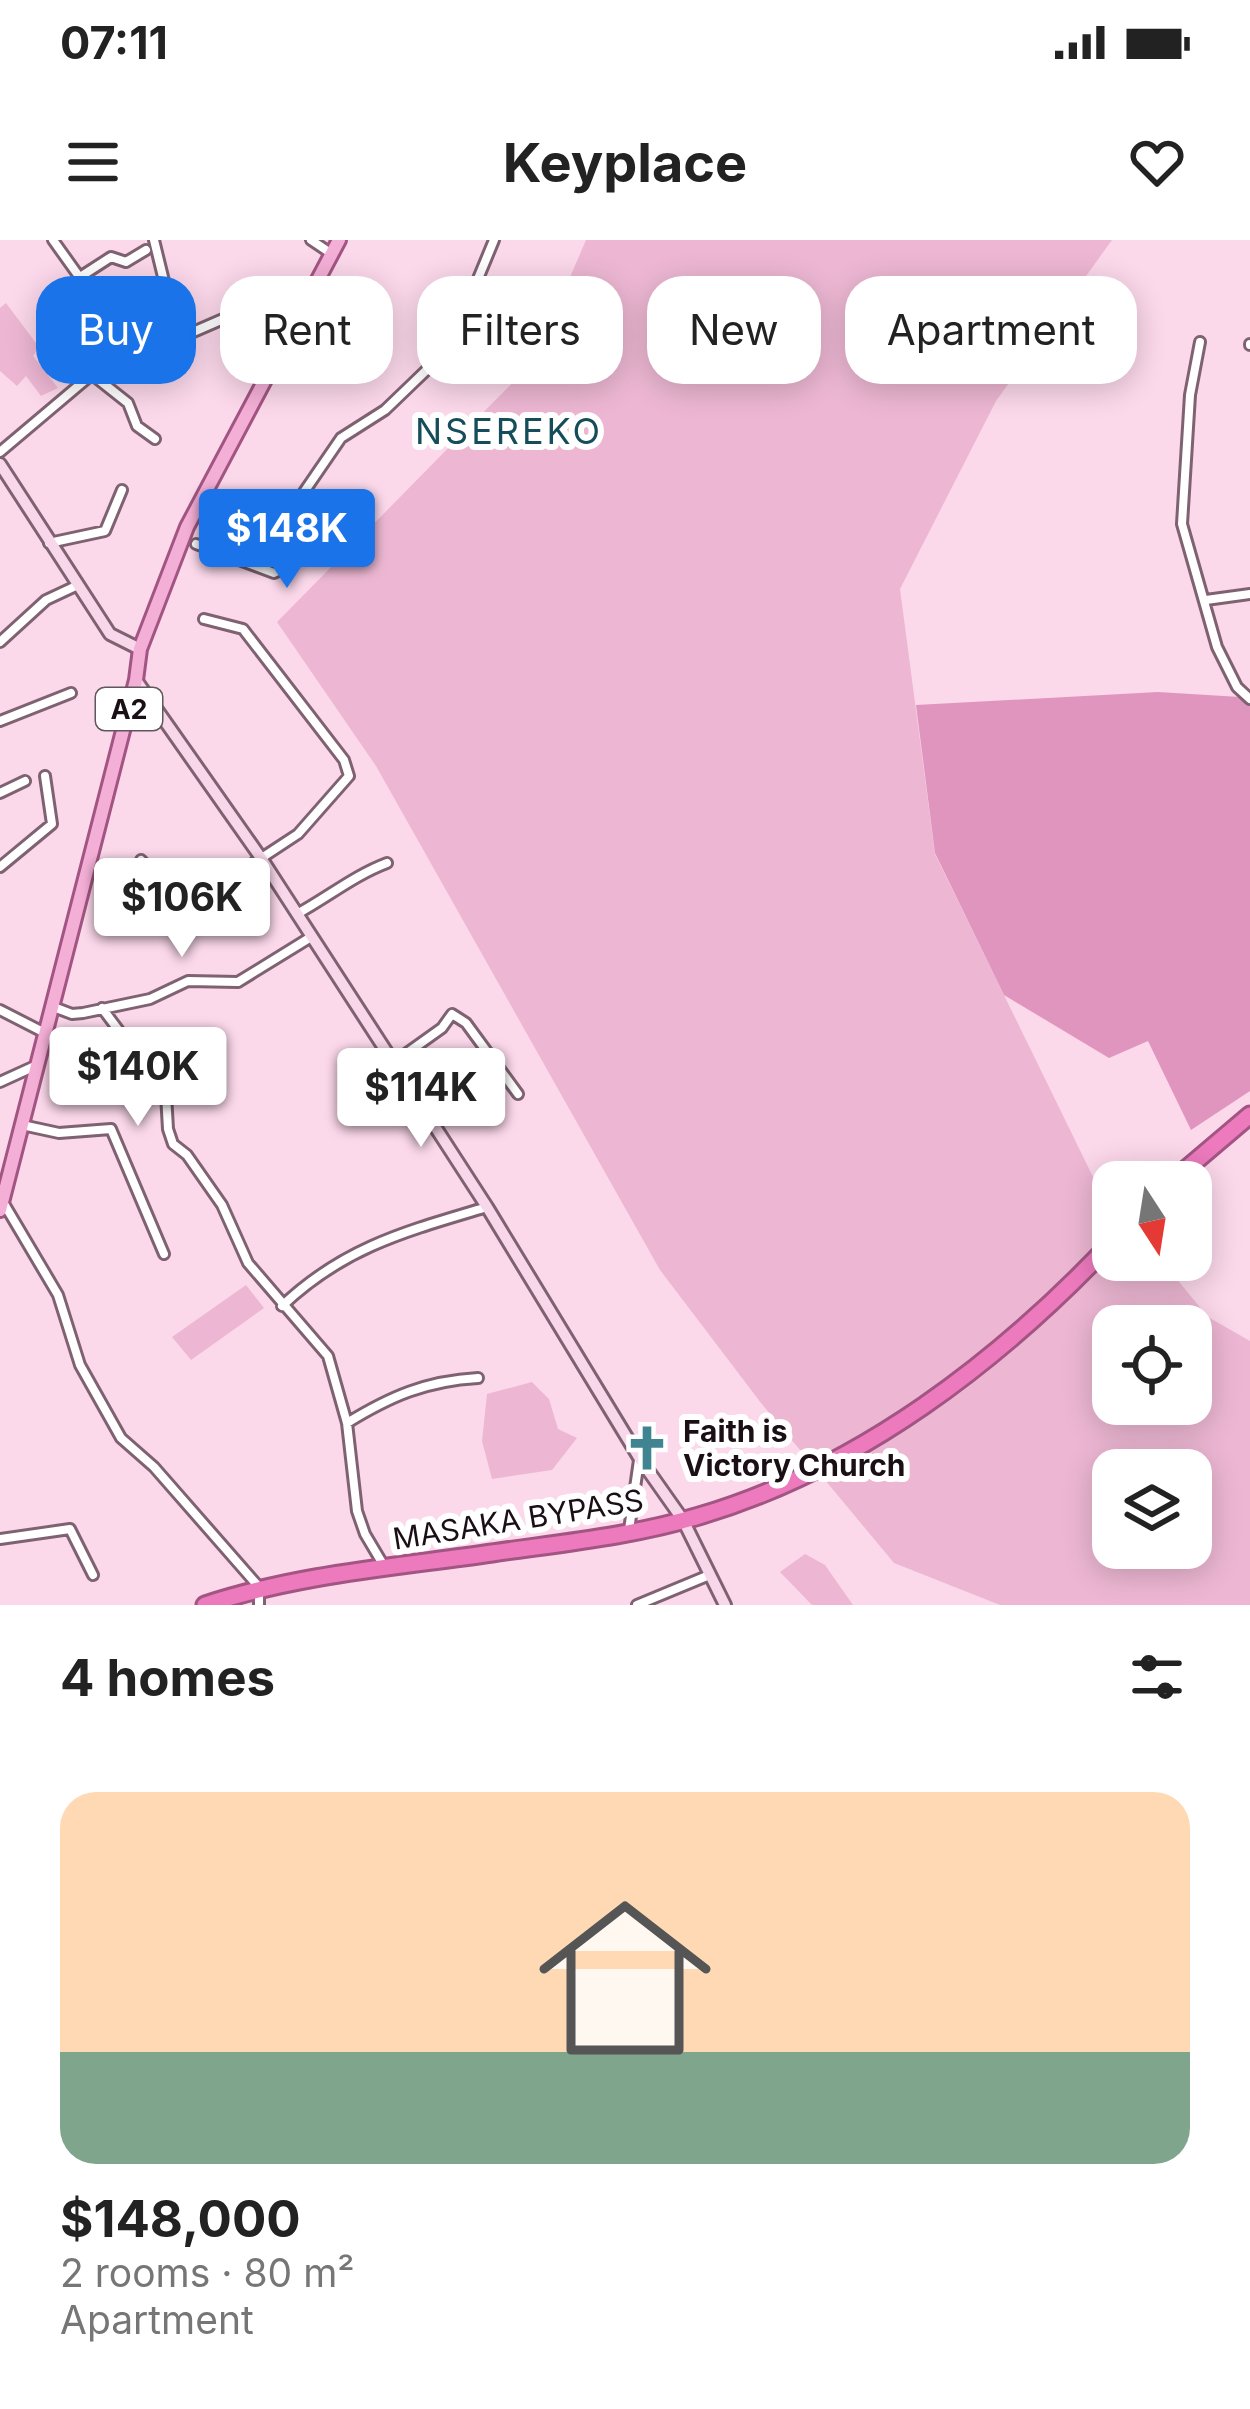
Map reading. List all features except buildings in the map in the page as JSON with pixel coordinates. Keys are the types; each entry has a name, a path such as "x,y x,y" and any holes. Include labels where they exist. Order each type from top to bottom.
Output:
{"highway":[{"path":"1196,1161 1250,1115"},
{"name":"MASAKA BYPASS","path":"206,1605 385,1567 683,1520 779,1489 884,1433 1023,1327 1092,1261"}],"main road":[{"name":"A2","path":"320,276 339,240"},
{"name":"A2","path":"1,1205 136,680 140,649 187,527 263,384"},
{"path":"0,464 110,634 140,649"},
{"path":"136,680 261,858 487,1207 640,1459 683,1520 724,1605"}],"street":[{"path":"53,240 79,276"},
{"path":"154,240 163,276"},
{"path":"311,240 332,254"},
{"path":"196,544 274,572 282,569 291,511 341,438 385,410 438,359 454,337 494,240"},
{"path":"81,276 111,256 126,262 146,250"},
{"path":"1200,342 1190,395 1182,515 1220,656 1237,687 1250,699"},
{"path":"0,452 84,384"},
{"path":"104,384 128,403 137,426 154,439"},
{"path":"48,544 105,531 122,490"},
{"path":"0,642 46,600 78,585"},
{"path":"1206,600 1250,595"},
{"path":"141,860 183,904 190,905 298,834 346,784 348,768 258,644 237,626 204,619"},
{"path":"0,721 71,693"},
{"path":"0,867 50,827 45,776"},
{"path":"0,793 25,781"},
{"path":"297,914 387,863"},
{"path":"51,1006 72,1014 151,999 188,981 238,982 311,937"},
{"path":"102,1008 166,1094 173,1144 187,1155 222,1204 248,1263 328,1356 347,1423 357,1511 385,1567"},
{"path":"0,1010 45,1033"},
{"path":"392,1064 442,1028 452,1014 472,1031 518,1094"},
{"path":"0,1082 35,1066"},
{"path":"21,1125 59,1133 111,1129 164,1254"},
{"path":"1,1205 58,1294 80,1365 122,1438 154,1467 259,1596"},
{"path":"282,1306 317,1275 366,1246 487,1207"},
{"path":"347,1423 412,1388 478,1378"},
{"path":"629,1530 640,1459"},
{"path":"0,1539 70,1529 93,1575"},
{"path":"637,1605 707,1576"}],"shaded area":[{"path":"586,240 1112,240 1086,276 845,276 845,384 1008,384 900,589 935,854 1092,1175 1092,1281 1178,1281 1198,1305 1092,1305 1092,1425 1212,1425 1212,1319 1250,1341 1250,1605 1000,1605 894,1563 761,1403 660,1270 376,766 277,622 511,384 623,384 623,276 571,276"},
{"path":"6,303 36,343 36,384 58,388 41,396 26,376 17,386 0,371 0,308"},
{"path":"1158,692 1240,697 1250,705 1250,1091 1191,1130 1148,1041 1109,1058 1004,995 935,853 916,705"},
{"path":"246,1285 264,1308 191,1360 172,1337"},
{"path":"532,1382 549,1399 558,1429 577,1438 552,1470 492,1479 482,1441 487,1394"},
{"path":"805,1554 825,1565 853,1605 812,1605 780,1572"}],"place":[{"name":"Faith is Victory Church","path":"647,1448"}],"district":[{"name":"NSEREKO","path":"509,431"}]}
